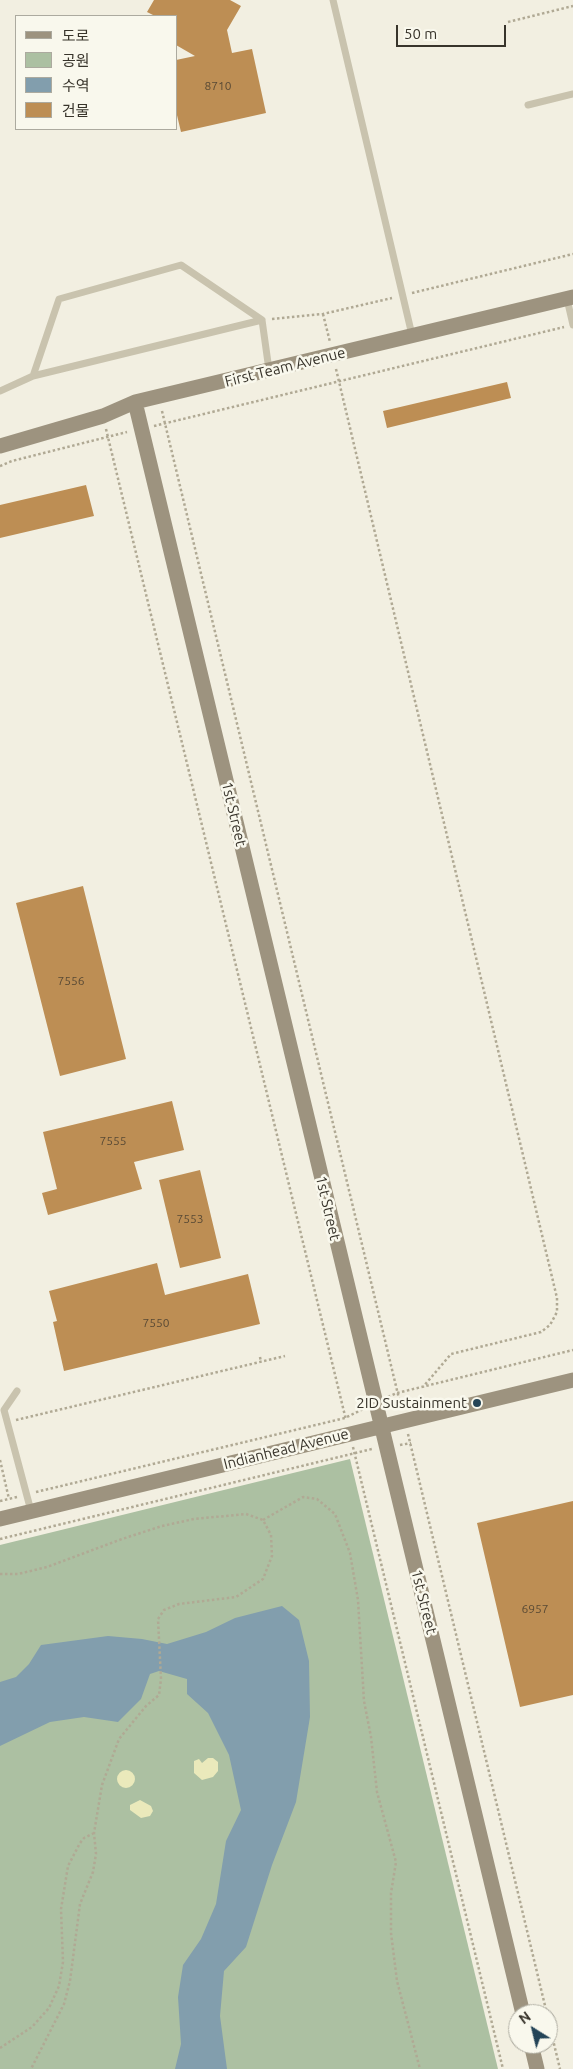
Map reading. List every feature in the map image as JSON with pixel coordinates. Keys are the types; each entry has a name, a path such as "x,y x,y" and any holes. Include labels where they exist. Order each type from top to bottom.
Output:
{"main road":[{"name":"First Team Avenue","path":"0,446 103,416 135,402 570,298"},
{"name":"1st Street","path":"135,402 522,2004"},
{"name":"Indianhead Avenue","path":"0,1519 573,1380"},
{"path":"533,2054 537,2069"}],"lane":[{"path":"333,0 412,336"},
{"path":"528,105 573,94"},
{"path":"33,376 59,299 181,265 262,320 269,370"},
{"path":"570,298 573,325"},
{"path":"0,391 33,376 262,320"},
{"path":"17,1390 4,1410 31,1511"}],"path":[{"path":"508,22 573,6"},
{"path":"262,320 323,314 573,254"},
{"path":"0,466 12,460 141,428 573,325"},
{"path":"339,381 557,1298 557,1312 550,1325 541,1332 451,1354 422,1387"},
{"path":"158,397 545,2004"},
{"path":"103,416 503,2069"},
{"path":"397,1393 573,1350"},
{"path":"8,1422 285,1356"},
{"path":"260,1357 261,1362"},
{"path":"62,1404 63,1409"},
{"path":"0,1501 345,1418"},
{"path":"0,1539 354,1452"},
{"path":"0,1460 9,1499"},
{"path":"263,1520 303,1497 317,1499 335,1514 350,1553 358,1600 364,1701 371,1737 377,1792 396,1862 392,1893 391,1933 393,1952 397,1981 420,2069"},
{"path":"0,1574 18,1574 47,1567 130,1537 194,1519 246,1514 263,1520 271,1535 272,1556 263,1579 236,1597 179,1604 164,1610 158,1619 157,1635 161,1679 159,1695 146,1706 119,1739 102,1785 94,1834 96,1854 93,1872 80,1904 70,1981 64,2004 31,2069"},
{"path":"0,2048 32,2027 48,2008 59,1986 63,1962 61,1909 68,1866 84,1838 94,1834"},
{"path":"556,2054 560,2069"}],"green space":[{"path":"350,1459 498,2069 0,2069 0,1545"}],"sand":[{"path":"208,1758 213,1758 218,1762 218,1771 213,1777 202,1780 194,1773 194,1761 199,1759 202,1763"},
{"path":"126,1770 132,1773 135,1779 132,1785 126,1788 120,1785 117,1779 120,1773"},
{"path":"140,1800 151,1806 153,1811 150,1816 141,1818 130,1810 130,1805"}],"water":[{"path":"282,1606 299,1620 309,1661 310,1717 296,1802 272,1865 246,1947 224,1971 220,2016 227,2069 175,2069 181,2044 178,1997 183,1965 201,1939 216,1904 226,1841 241,1810 229,1755 208,1713 187,1694 187,1679 159,1671 150,1674 141,1699 118,1722 84,1717 50,1722 0,1746 0,1682 16,1677 29,1664 41,1645 108,1636 142,1639 167,1644 206,1632 235,1618"}],"building":[{"path":"154,0 230,0 241,6 227,30 232,53 252,49 266,113 181,132 178,119 178,60 195,56 178,46 178,15 153,15 147,12"},
{"path":"507,382 511,398 387,428 383,411"},
{"path":"86,485 94,516 0,538 0,505"},
{"path":"83,886 126,1059 60,1076 16,903"},
{"path":"172,1101 184,1150 134,1162 142,1189 48,1215 42,1193 57,1189 43,1132"},
{"path":"200,1170 221,1258 180,1268 159,1180"},
{"path":"157,1263 165,1295 248,1274 260,1324 64,1371 53,1322 57,1321 49,1291"},
{"path":"573,1501 573,1695 520,1707 477,1523"}],"place":[{"name":"2ID Sustainment","path":"477,1403"}]}
